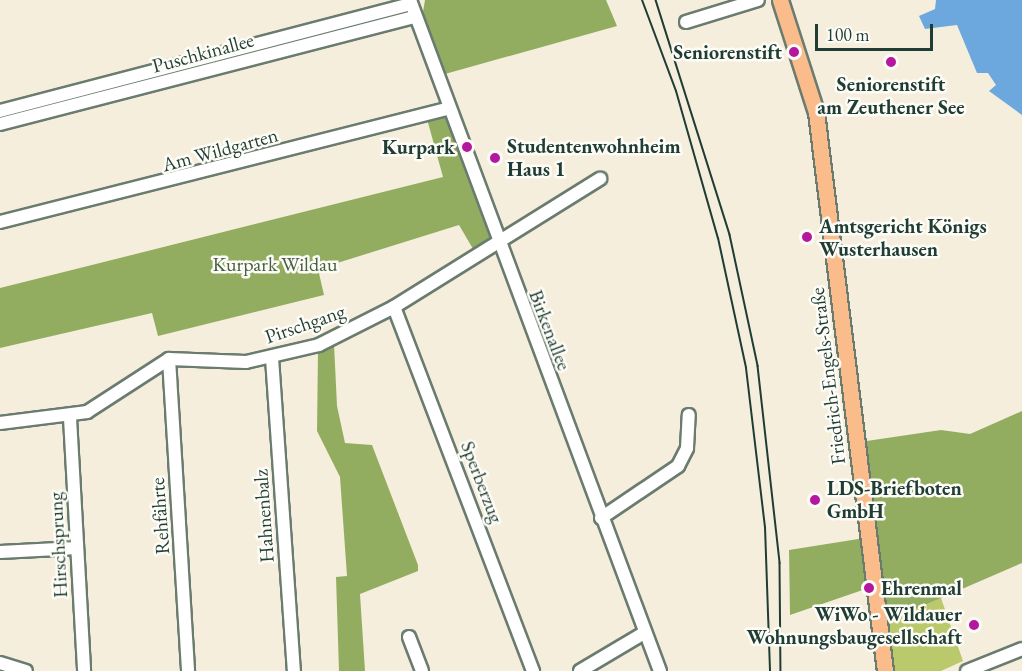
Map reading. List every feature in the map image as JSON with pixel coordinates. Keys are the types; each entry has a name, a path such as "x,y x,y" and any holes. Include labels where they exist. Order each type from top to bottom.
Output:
{"main road":[{"name":"Friedrich-Engels-Straße","path":"780,0 816,112 885,671"}],"street":[{"path":"686,22 758,0"},
{"name":"Birkenallee","path":"411,2 497,244 660,671"},
{"name":"Puschkinallee","path":"0,111 411,2"},
{"name":"Puschkinallee","path":"0,124 416,17"},
{"name":"Am Wildgarten","path":"0,222 448,109"},
{"name":"Pirschgang","path":"169,359 272,358 319,345 394,307 600,179"},
{"name":"Sperberzug","path":"394,307 533,671"},
{"name":"Hahnenbalz","path":"272,358 294,671"},
{"path":"0,423 70,418 169,359"},
{"name":"Rehfährte","path":"169,359 189,671"},
{"path":"601,518 678,466 687,448 688,415"},
{"name":"Hirschsprung","path":"70,418 84,671"},
{"path":"0,552 77,548"},
{"path":"580,671 644,633"},
{"path":"409,638 422,671"},
{"path":"967,671 981,669 1022,649"},
{"path":"0,663 26,671"}],"green space":[{"path":"425,0 606,0 617,26 445,74 423,12"},
{"name":"Kurpark Wildau","path":"447,113 495,243 476,254 459,225 318,269 324,295 158,336 152,313 0,348 0,288 443,177 427,119"},
{"path":"334,344 337,406 345,443 372,445 418,565 418,571 360,594 365,671 339,671 336,577 347,576 340,477 317,431 318,350"},
{"path":"1022,411 1022,563 888,621 883,583 790,615 789,550 871,537 860,442 941,430 970,434"},
{"path":"941,598 963,661 941,671 893,671 888,621"}],"water":[{"path":"936,0 1022,0 1022,115 989,91 996,85 988,73 977,73 957,25 925,29 919,16 935,9"}],"tram line":[{"path":"656,0 730,235 758,366 780,563 781,671"}],"railway":[{"path":"642,0 676,91 718,238 746,368 765,527 770,671"}],"place":[{"name":"Seniorenstift","path":"794,52"},
{"name":"Seniorenstift am Zeuthener See","path":"891,62"},
{"name":"Kurpark","path":"467,147"},
{"name":"Studentenwohnheim Haus 1","path":"495,158"},
{"name":"Amtsgericht Königs Wusterhausen","path":"807,237"},
{"name":"LDS-Briefboten GmbH","path":"815,500"},
{"name":"Ehrenmal","path":"869,588"},
{"name":"WiWo - Wildauer Wohnungsbaugesellschaft","path":"974,625"}]}
